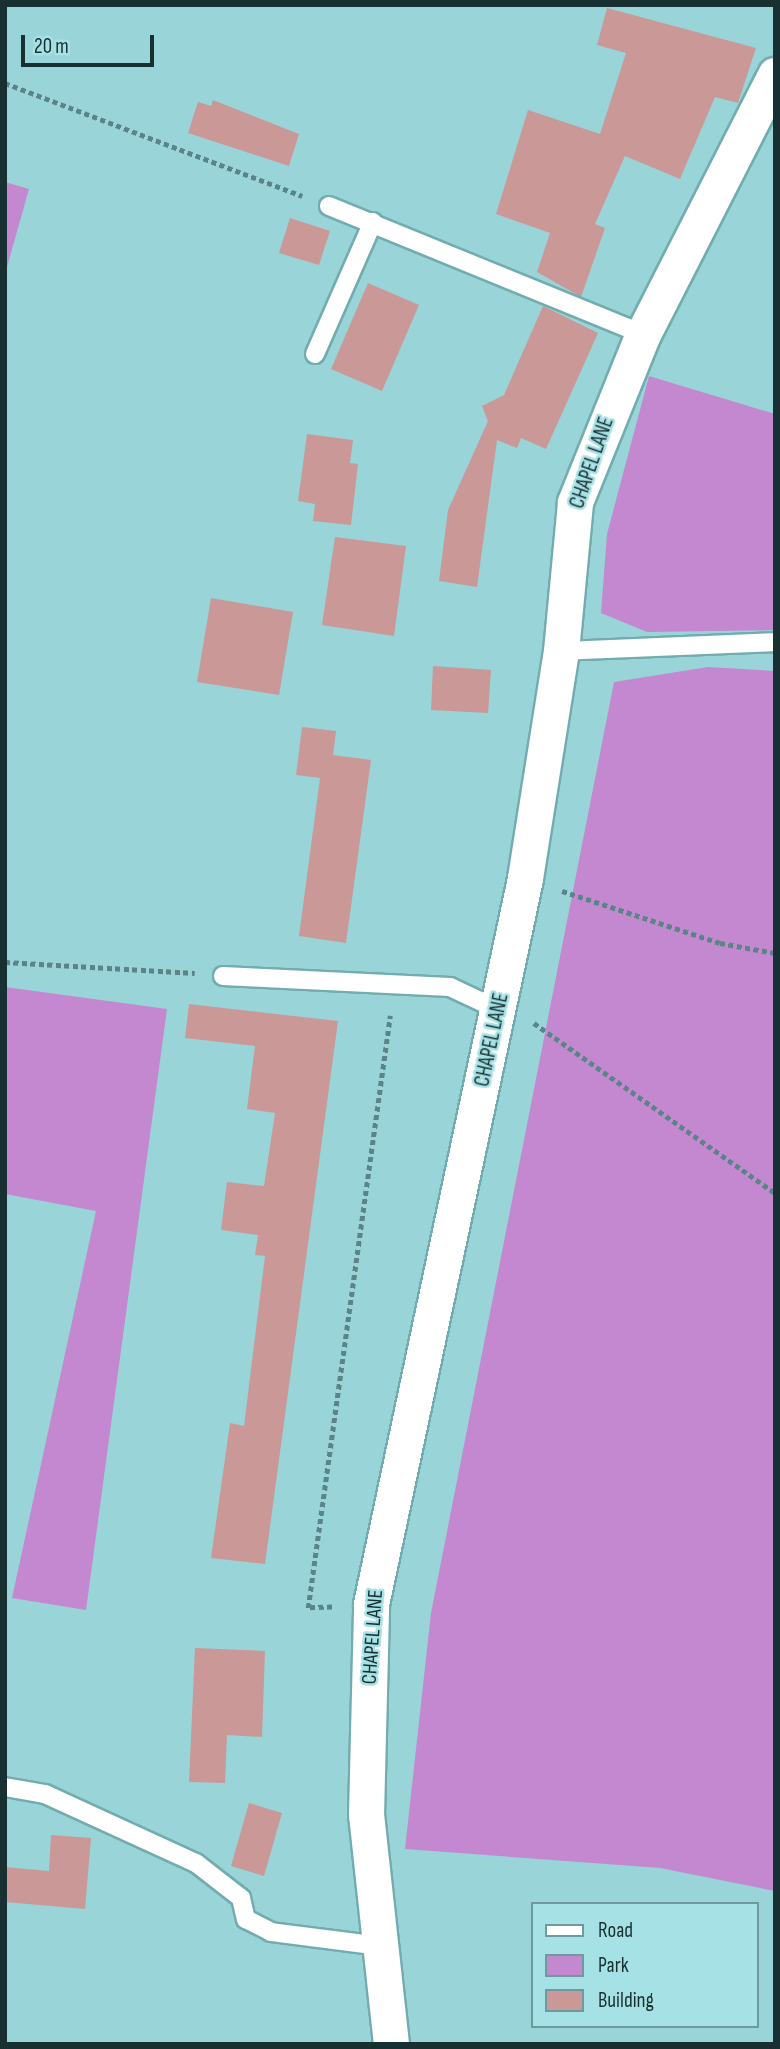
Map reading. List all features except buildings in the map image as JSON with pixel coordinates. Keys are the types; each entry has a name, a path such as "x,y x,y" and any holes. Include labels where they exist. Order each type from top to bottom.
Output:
{"street":[{"name":"CHAPEL LANE","path":"391,2044 366,1815 371,1604 524,878 561,651 575,502 643,334 775,75"}],"lane":[{"path":"329,206 643,334"},
{"path":"315,354 373,222"},
{"path":"561,651 775,642"},
{"path":"223,976 450,987 500,1002"},
{"path":"5,1787 45,1794 196,1863 241,1898 246,1919 271,1932 381,1946"}],"path":[{"path":"5,83 329,206"},
{"path":"524,878 720,943 775,953"},
{"path":"5,962 223,976"},
{"path":"500,1002 775,1193"},
{"path":"309,1608 392,1003"}],"green space":[{"path":"5,182 29,189 5,274"},
{"path":"649,376 775,414 775,630 647,632 601,613 607,534"},
{"path":"708,667 775,671 775,1891 660,1868 405,1849 431,1613 614,682"},
{"path":"5,987 167,1009 86,1610 12,1598 96,1211 5,1194"}]}
